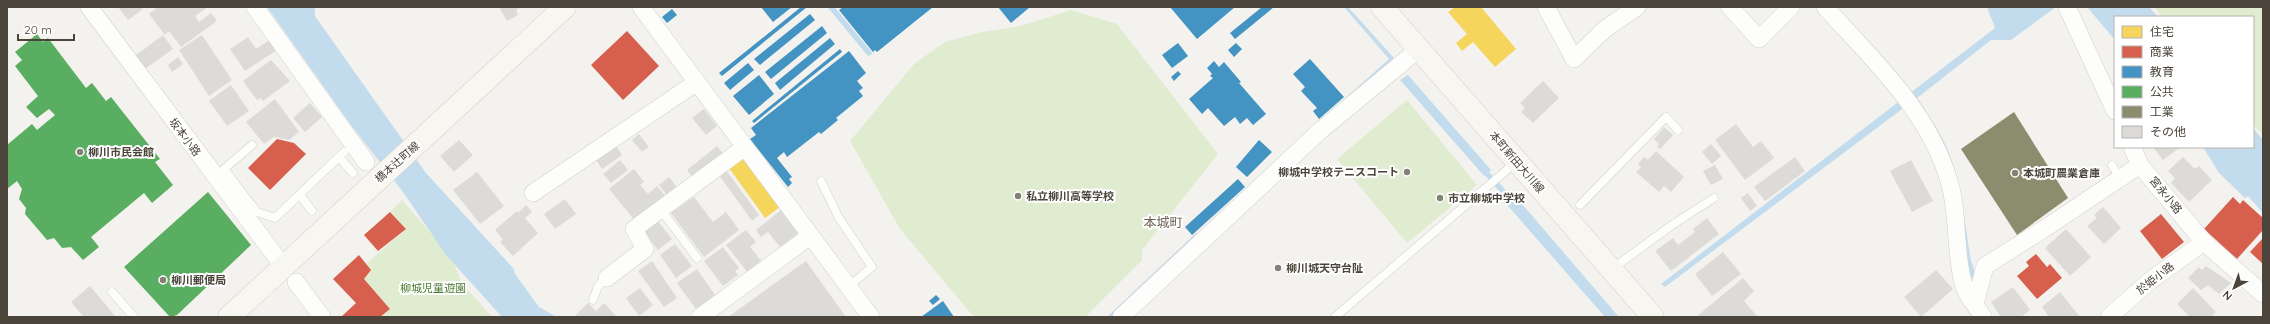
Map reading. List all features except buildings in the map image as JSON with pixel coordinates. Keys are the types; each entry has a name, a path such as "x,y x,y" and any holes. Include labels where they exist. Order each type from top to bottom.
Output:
{"main road":[{"name":"本町新田大川線","path":"1382,7 1653,317"},
{"name":"橋本辻町線","path":"229,317 289,274 386,172 560,9"}],"street":[{"name":"坂本小路","path":"89,7 220,173 252,216 289,274 322,317"},
{"path":"255,7 360,167"},
{"path":"641,7 871,317"},
{"path":"1546,7 1574,59 1605,29 1637,7"},
{"path":"1730,7 1759,39 1791,7"},
{"path":"1825,7 1903,94 1934,141 1950,182 1959,262 1964,287 1979,311"},
{"path":"2066,7 2114,110"},
{"path":"1121,317 1322,130 1419,49"},
{"path":"533,193 697,82"},
{"path":"607,278 645,249 634,229 745,147"},
{"name":"宮永小路","path":"2132,148 2140,165 2204,242 2263,294"},
{"path":"1979,311 1985,266 2044,229 2116,171 2140,165"},
{"path":"700,317 810,236"},
{"name":"於姫小路","path":"2109,317 2151,280 2204,242"}],"lane":[{"path":"1580,205 1666,117 1678,130"},
{"path":"220,173 252,145"},
{"path":"252,216 275,218 342,155 360,167"},
{"path":"1335,317 1490,186 1517,161"},
{"path":"821,181 839,218 872,267 848,287"},
{"path":"300,195 312,211"},
{"path":"1611,270 1672,225 1714,198"},
{"path":"661,210 697,258"},
{"path":"593,300 598,286 607,278"},
{"path":"112,292 134,317"}],"green space":[{"path":"2154,7 2263,7 2263,135 2254,125 2254,16 2161,16"},
{"path":"1071,10 1117,24 1218,154 1142,250 1142,260 1085,317 974,317 900,229 850,141 914,64 945,42 982,32 1021,26"},
{"name":"柳城中学校テニスコート","path":"1407,100 1477,185 1407,243 1337,159"},
{"name":"柳城児童遊園","path":"402,200 443,247 466,258 455,266 461,282 492,317 380,317 390,309 364,279 371,270 366,264 406,229 390,212"}],"water":[{"path":"267,7 315,7 315,16 426,173 514,269 515,274 539,307 557,317 502,317 446,255 403,192 351,125"},
{"path":"1344,7 1348,7 1394,58 1311,129 1389,59"},
{"path":"1987,7 2056,7 2011,40 1991,40 1917,98 1944,141 1955,170 1973,271 1970,271 1965,248 1914,100 1665,287 1661,284 1995,28"},
{"path":"2087,7 2149,7 2157,16 2114,16 2114,39"},
{"path":"1408,75 1491,170 1484,176 1400,80"},
{"path":"2254,129 2263,140 2263,213 2248,196 2245,198 2219,173 2204,148 2254,148"},
{"path":"1510,190 1619,317 1605,317 1502,199"},
{"path":"1196,233 1200,235 1112,317 1107,317"}],"waterway":[{"path":"831,7 869,53"},
{"path":"1482,168 1511,200"},
{"path":"1970,265 1972,275"}],"place":[{"name":"柳川市民会館","path":"80,152"},
{"name":"柳城中学校テニスコート","path":"1407,172"},
{"name":"本城町農業倉庫","path":"2015,173"},
{"name":"私立柳川高等学校","path":"1018,196"},
{"name":"市立柳城中学校","path":"1440,198"},
{"name":"柳川城天守台阯","path":"1278,268"},
{"name":"柳川郵便局","path":"163,280"}],"district":[{"name":"本城町","path":"1163,222"}]}
